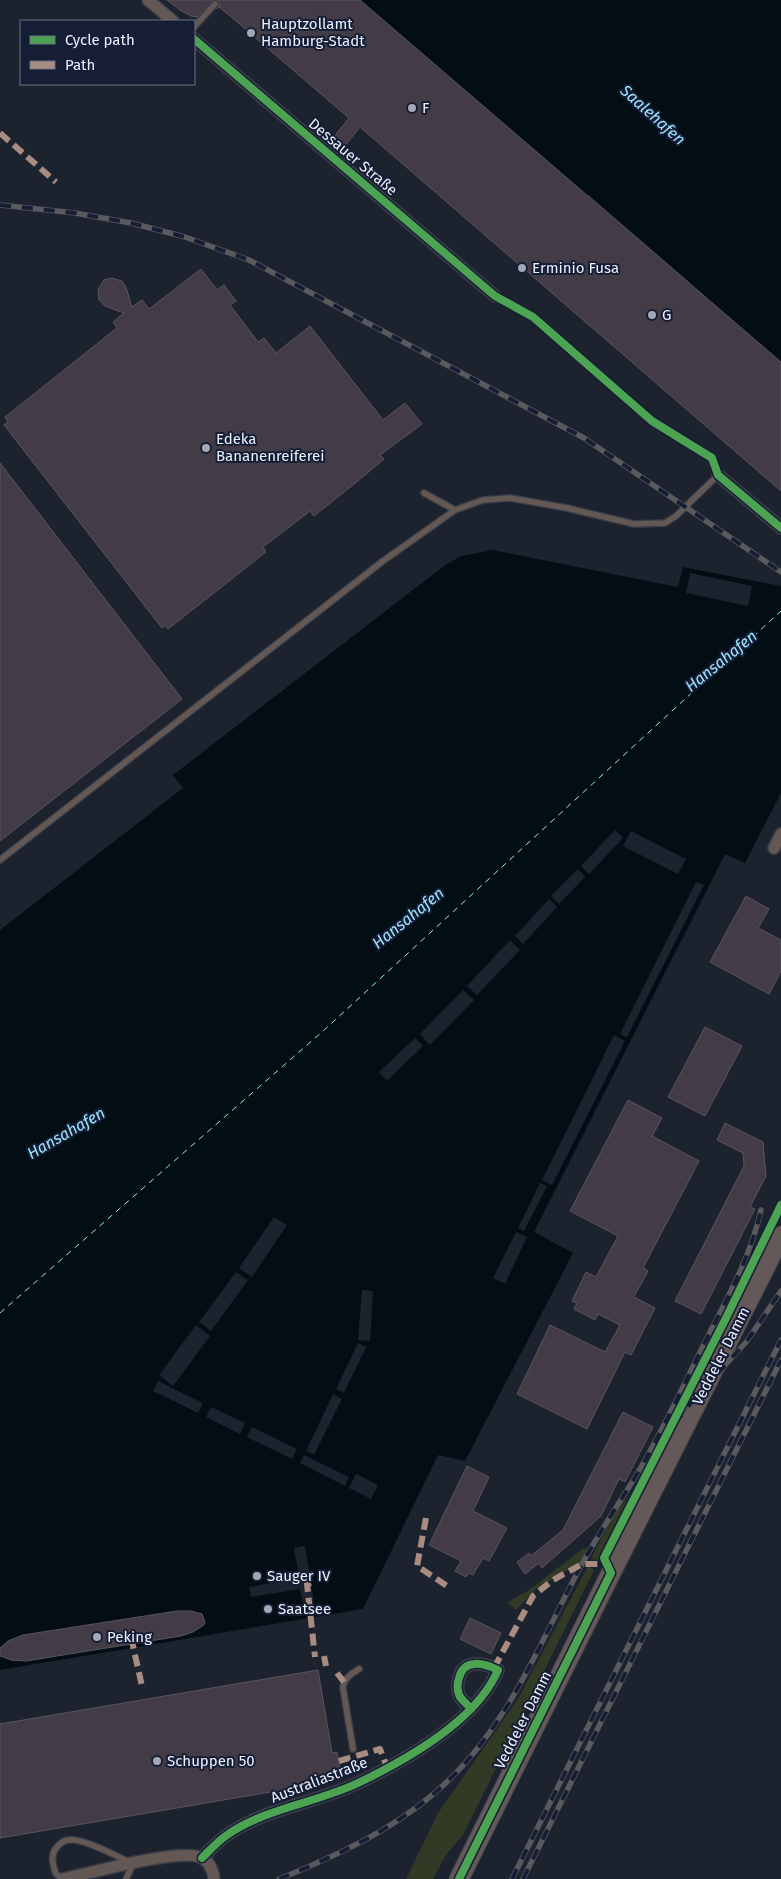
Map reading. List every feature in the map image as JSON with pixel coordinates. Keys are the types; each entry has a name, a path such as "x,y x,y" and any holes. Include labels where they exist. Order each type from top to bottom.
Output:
{"main road":[{"name":"Veddeler Damm","path":"459,1879 781,1236"}],"street":[{"path":"148,0 172,20"},
{"name":"Dessauer Straße","path":"195,40 495,296"},
{"path":"718,475 781,528"},
{"path":"774,848 781,834"},
{"name":"Australiastraße","path":"202,1858 226,1835 255,1819 358,1783 411,1754 460,1720 471,1709"},
{"path":"63,1879 182,1855 202,1858 209,1864 214,1879"}],"lane":[{"path":"195,26 215,4"},
{"path":"0,860 344,591 455,510 483,500 510,498 567,508 634,524 665,523 676,516 718,475"},
{"path":"424,494 455,510"},
{"path":"352,1749 343,1688 348,1676 359,1669"},
{"path":"63,1879 56,1874 52,1862 54,1850 60,1843 70,1840 80,1841 133,1864 126,1879"}],"green space":[{"path":"636,1487 598,1561 591,1558 614,1514"},
{"path":"584,1548 587,1549 580,1563 536,1589 516,1610 508,1602 529,1590"},
{"path":"588,1566 594,1570 463,1835 446,1855 433,1879 406,1879 438,1813 518,1699"}],"water":[{"name":"Saalehafen","path":"360,0 781,0 781,362 588,194 579,204 574,184"},
{"name":"Hansahafen","path":"493,550 678,587 683,567 781,586 781,793 745,863 725,854 534,1232 573,1253 465,1461 438,1455 363,1609 0,1670 0,930 183,788 173,775 444,566 461,556"}],"pier":[{"path":"690,573 752,586 748,606 686,593"},
{"path":"615,830 623,838 589,874 581,866"},
{"path":"631,831 686,859 678,874 623,846"},
{"path":"578,869 585,877 559,904 551,896"},
{"path":"696,882 704,885 627,1037 620,1034"},
{"path":"549,899 557,907 523,944 515,936"},
{"path":"510,940 520,950 477,995 467,986"},
{"path":"463,990 474,1000 430,1045 420,1034"},
{"path":"614,1035 625,1041 552,1185 542,1180"},
{"path":"415,1038 423,1046 387,1081 379,1072"},
{"path":"540,1183 547,1186 524,1231 518,1228"},
{"path":"274,1217 287,1225 252,1277 239,1268"},
{"path":"516,1232 527,1237 505,1284 493,1278"},
{"path":"236,1272 248,1280 211,1331 199,1322"},
{"path":"362,1290 373,1291 370,1341 358,1340"},
{"path":"196,1325 210,1336 173,1386 159,1375"},
{"path":"358,1343 366,1347 344,1393 336,1389"},
{"path":"158,1381 203,1403 198,1413 153,1391"},
{"path":"333,1394 342,1399 314,1455 306,1451"},
{"path":"211,1407 245,1423 240,1434 206,1417"},
{"path":"252,1427 297,1449 292,1459 247,1437"},
{"path":"304,1455 349,1477 345,1486 300,1463"},
{"path":"356,1474 378,1485 371,1499 349,1488"},
{"path":"305,1546 315,1608 304,1609 300,1589 251,1597 249,1587 299,1578 294,1548"}],"building":[{"path":"167,0 213,0 197,17 180,10"},
{"path":"217,0 360,0 781,362 781,491 360,127 344,147 333,138 349,118 229,15 219,7 217,9 220,5"},
{"name":"Edeka Bananenreiferei","path":"201,269 217,290 224,285 236,301 230,305 258,342 264,338 276,353 310,326 383,420 405,403 422,424 380,455 384,459 314,516 310,511 263,547 266,552 168,629 165,625 162,628 4,425 8,422 5,417 117,328 113,322 124,313 105,306 99,300 98,289 104,280 111,278 122,281 126,287 132,307 142,300 149,309"},
{"path":"0,463 182,699 0,841"},
{"path":"746,896 769,909 758,928 781,940 781,971 769,994 710,962"},
{"path":"705,1027 742,1046 705,1116 668,1097"},
{"path":"628,1100 662,1118 652,1136 699,1161 643,1268 648,1271 634,1297 655,1308 631,1355 625,1352 587,1429 517,1394 550,1325 605,1352 620,1325 598,1314 595,1320 574,1309 577,1303 572,1301 586,1272 596,1277 618,1236 570,1211"},
{"path":"725,1123 763,1142 766,1176 750,1207 755,1209 701,1314 675,1301 744,1166 743,1153 717,1140"},
{"path":"623,1412 653,1427 625,1482 619,1479 601,1516 542,1568 539,1563 525,1574 517,1562 529,1553 531,1556 563,1530"},
{"path":"467,1466 489,1477 473,1511 507,1528 489,1561 483,1558 473,1575 469,1573 466,1577 455,1571 461,1561 429,1545"},
{"name":"Peking","path":"177,1611 191,1611 202,1614 205,1622 204,1625 193,1632 181,1636 26,1661 11,1660 0,1656 0,1648 8,1641 23,1635"},
{"path":"470,1618 501,1633 491,1654 460,1639"},
{"name":"Schuppen 50","path":"318,1670 332,1753 337,1752 340,1771 335,1772 336,1774 317,1777 318,1784 0,1838 0,1724"}],"ferry route":[{"path":"0,1313 322,1032 781,611"}],"railway":[{"path":"0,205 75,213 131,223 185,237 249,260 584,438 781,572"},
{"path":"279,1879 348,1849 412,1811 451,1778 473,1755 492,1730 524,1676 589,1552 658,1436 739,1274 757,1227 761,1210"},
{"path":"661,1441 691,1403 747,1341 781,1291"},
{"path":"512,1879 781,1340"},
{"path":"523,1879 781,1360"}],"marked path":[{"path":"0,133 56,182"},
{"path":"426,1518 417,1566 447,1586"},
{"path":"494,1668 533,1596 553,1580 582,1564 598,1564 605,1555"},
{"path":"311,1583 307,1584 315,1657"},
{"path":"131,1637 142,1686"},
{"path":"324,1656 326,1666"},
{"path":"337,1673 344,1682"},
{"path":"339,1761 380,1749 387,1767"}],"cycle path":[{"path":"195,40 495,296 533,317 652,421 712,458 718,475 781,528"},
{"path":"459,1879 611,1573 604,1558 781,1205"},
{"path":"202,1858 224,1837 242,1826 258,1818 342,1790 397,1763 418,1750 438,1737 457,1722 474,1706 488,1688 498,1670 481,1664 465,1667 459,1678 458,1692 460,1697 463,1700 468,1706 470,1708 471,1709"}],"place":[{"name":"Hauptzollamt Hamburg-Stadt","path":"251,33"},
{"name":"F","path":"412,108"},
{"name":"Erminio Fusa","path":"522,268"},
{"name":"G","path":"652,315"},
{"name":"Edeka Bananenreiferei","path":"206,448"},
{"name":"Sauger IV","path":"257,1576"},
{"name":"Saatsee","path":"268,1609"},
{"name":"Peking","path":"97,1637"},
{"name":"Schuppen 50","path":"157,1761"}]}
